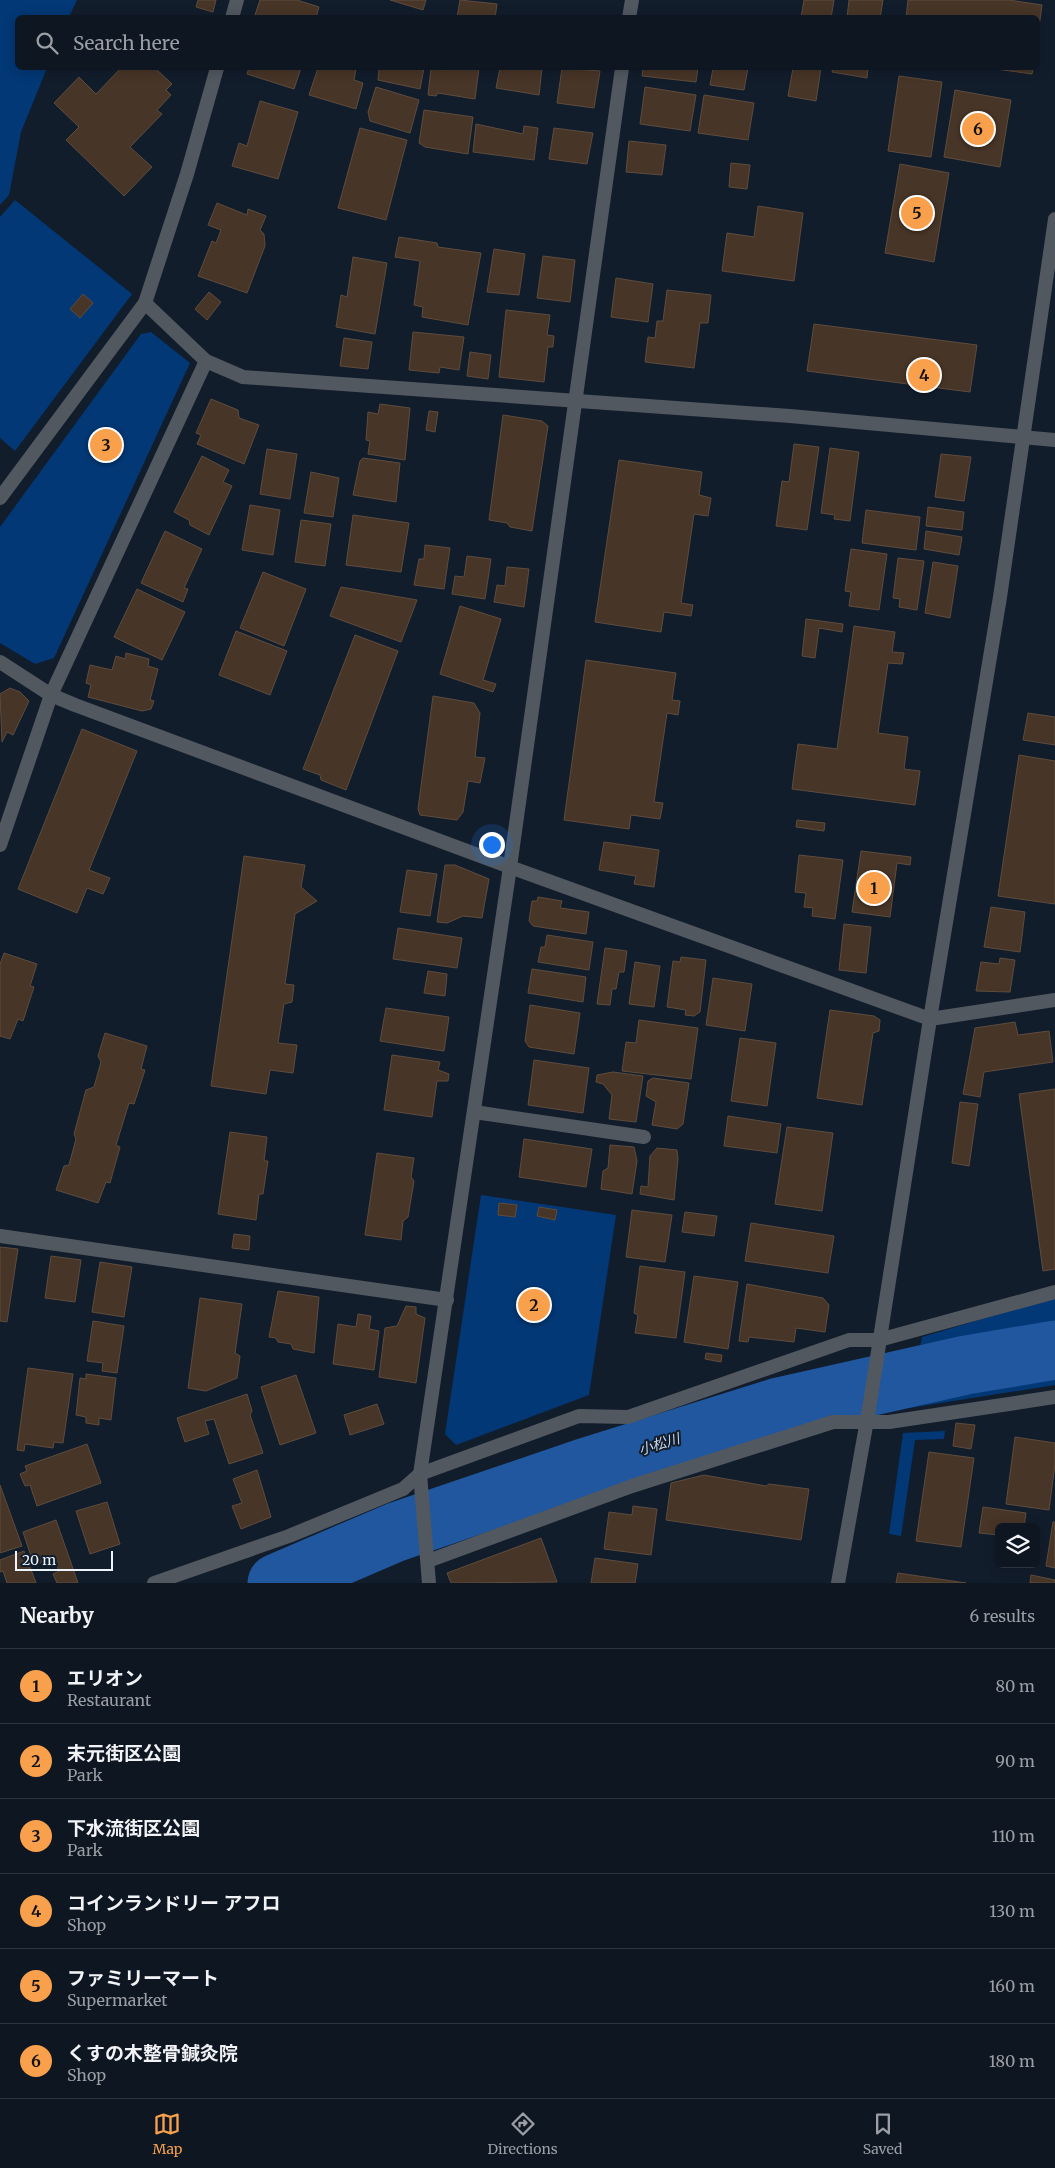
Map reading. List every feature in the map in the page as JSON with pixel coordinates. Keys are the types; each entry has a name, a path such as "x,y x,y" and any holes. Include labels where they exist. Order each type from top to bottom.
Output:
{"street":[{"path":"233,15 237,0"},
{"path":"630,15 632,0"},
{"path":"0,498 145,303 187,174 216,70"},
{"path":"429,1583 420,1474 510,867 622,70"},
{"path":"838,1583 868,1415 930,1019 1000,597 1021,438 1055,219"},
{"path":"145,303 206,361 244,377 790,416 1055,440"},
{"path":"0,845 50,695 206,361"},
{"path":"0,662 50,695 510,867 930,1019 1055,1000"},
{"path":"474,1112 644,1137"},
{"path":"0,1236 447,1300"},
{"path":"154,1583 289,1536 403,1488 420,1474 579,1416 628,1417 849,1340 879,1340 1055,1292"},
{"path":"428,1561 632,1486 833,1422 868,1415 889,1422 1055,1397"}],"shaded area":[{"path":"0,0 77,0 70,15 15,15 15,70 46,70 21,132 9,195 0,205"},
{"path":"15,200 132,294 15,451 0,438 0,217"},
{"path":"151,332 190,363 54,658 35,664 0,643 0,527 141,334"},
{"path":"481,1195 616,1215 589,1395 456,1445 445,1434"},
{"path":"1055,1297 1055,1385 909,1408 922,1337"},
{"path":"945,1431 944,1439 915,1440 901,1536 889,1534 903,1433"}],"building":[{"path":"198,0 216,0 213,12 196,7"},
{"path":"260,0 297,0 319,7 317,15 255,15"},
{"path":"390,0 426,0 423,10"},
{"path":"460,0 497,4 495,15 458,15"},
{"path":"804,0 834,0 832,15 802,15"},
{"path":"849,0 883,0 880,15 847,15"},
{"path":"908,0 1009,0 1042,5 1040,20 1040,15 906,15"},
{"path":"119,70 157,70 172,84 166,90 171,95 157,110 162,114 130,147 152,167 124,196 66,140 79,127 54,103 79,77 96,94"},
{"path":"248,70 300,70 294,89 247,74"},
{"path":"317,70 356,70 354,80 363,83 356,109 309,95"},
{"path":"379,70 424,70 420,89 378,80"},
{"path":"431,70 479,70 475,99 438,93 436,96 428,95"},
{"path":"500,70 542,70 539,95 496,88"},
{"path":"562,70 600,71 594,108 557,103"},
{"path":"643,70 698,70 696,82 642,76"},
{"path":"713,70 748,70 744,90 710,85"},
{"path":"793,70 821,70 816,101 788,96"},
{"path":"832,70 868,70 867,78 832,72"},
{"path":"1003,70 1033,70 1032,74"},
{"path":"899,76 942,82 931,157 888,151"},
{"path":"376,87 419,100 410,133 370,121 368,112"},
{"path":"645,87 696,95 690,131 640,124"},
{"path":"955,90 1011,100 1000,167 944,157"},
{"path":"704,95 754,103 748,140 698,133"},
{"path":"260,101 298,112 278,179 232,166 239,143 247,146"},
{"path":"424,110 473,117 468,154 425,147 419,143"},
{"path":"476,124 523,134 524,126 538,128 534,160 473,152"},
{"path":"360,128 407,140 386,220 338,208"},
{"path":"554,128 593,133 587,164 549,159"},
{"path":"629,141 666,145 662,175 626,172"},
{"path":"731,163 750,165 747,189 729,187"},
{"path":"900,164 949,173 934,262 885,253"},
{"path":"217,203 247,215 248,209 266,216 260,230 264,234 265,246 247,293 198,276 212,241 216,243 221,230 208,225"},
{"path":"758,206 803,213 794,281 722,271 727,233 754,237"},
{"path":"399,237 437,243 438,247 481,253 468,325 422,317 423,307 414,305 420,261 395,257"},
{"path":"494,249 525,254 519,295 487,292"},
{"path":"543,256 575,260 570,302 537,298"},
{"path":"353,257 387,263 375,334 336,327 341,295 347,297"},
{"path":"616,278 653,284 648,322 611,317"},
{"path":"667,290 711,295 708,323 700,323 694,368 645,362 648,337 655,338 657,321 663,321"},
{"path":"209,292 221,302 207,320 195,309"},
{"path":"83,294 93,303 80,318 70,309"},
{"path":"506,310 550,315 547,335 554,336 553,347 548,347 544,382 499,377"},
{"path":"814,324 977,345 970,392 807,371"},
{"path":"413,332 464,337 459,370 440,367 439,373 409,370"},
{"path":"344,338 372,342 368,369 340,366"},
{"path":"470,352 491,355 488,379 467,376"},
{"path":"211,399 238,410 239,418 259,425 244,464 197,444 201,435 196,433"},
{"path":"380,404 410,408 405,460 368,454 370,441 366,440 368,412 378,414"},
{"path":"429,411 438,412 435,432 426,430"},
{"path":"503,415 542,421 548,426 532,531 510,527 507,523 489,520"},
{"path":"794,444 819,447 807,530 776,526 782,481 789,482"},
{"path":"830,448 859,452 850,521 834,519 835,515 821,513"},
{"path":"267,449 297,454 290,499 260,494"},
{"path":"941,454 971,457 964,501 935,497"},
{"path":"202,456 229,470 223,482 232,486 209,535 190,525 189,520 174,512"},
{"path":"363,458 400,463 396,502 353,495 360,461"},
{"path":"619,460 702,472 699,495 711,498 708,516 694,514 681,603 693,605 691,616 664,612 661,632 595,622"},
{"path":"311,472 339,478 333,517 304,513"},
{"path":"250,505 280,510 273,555 242,550"},
{"path":"928,507 964,512 962,530 926,526"},
{"path":"866,510 920,517 916,550 862,543"},
{"path":"353,515 409,523 401,572 346,565"},
{"path":"301,520 331,524 325,566 295,562"},
{"path":"165,531 202,549 184,588 188,589 183,602 141,583"},
{"path":"926,531 962,537 959,555 924,549"},
{"path":"425,545 450,548 444,589 414,585 419,559 424,559"},
{"path":"851,549 887,554 879,610 849,606 851,592 845,591"},
{"path":"467,556 491,559 485,599 452,594 455,576 464,577"},
{"path":"898,558 924,561 917,610 899,607 900,599 893,598"},
{"path":"933,562 958,566 950,618 925,613"},
{"path":"507,567 529,569 524,607 494,602 497,585 505,586"},
{"path":"263,572 306,589 284,646 240,628"},
{"path":"341,587 417,600 401,642 330,616"},
{"path":"137,589 185,612 162,660 114,637"},
{"path":"460,606 501,619 483,680 496,684 493,692 440,674"},
{"path":"806,619 843,624 842,632 819,628 815,658 802,656"},
{"path":"854,626 895,632 892,652 904,653 902,664 888,663 878,733 908,737 904,769 920,771 915,805 792,789 798,744 837,749"},
{"path":"236,631 287,651 270,695 219,675"},
{"path":"355,635 398,651 346,790 321,780 320,775 303,769"},
{"path":"126,653 149,659 148,666 158,669 150,700 154,701 151,709 142,711 88,697 91,685 86,683 90,665 112,670 116,656 125,659"},
{"path":"586,660 676,673 672,700 680,701 678,715 667,713 654,802 663,803 660,819 631,815 629,829 564,820"},
{"path":"10,688 20,692 29,701 13,735 7,732 2,742 0,694"},
{"path":"433,696 474,703 480,713 475,757 485,758 480,783 468,781 463,812 457,820 420,815 418,809"},
{"path":"1028,713 1055,717 1055,745 1023,740"},
{"path":"82,729 137,751 89,870 110,878 103,894 87,888 77,913 18,889"},
{"path":"1019,755 1055,761 1055,904 998,896"},
{"path":"797,820 825,823 824,831 796,827"},
{"path":"604,842 659,850 654,887 634,884 636,876 599,870"},
{"path":"861,851 911,857 910,865 897,863 890,917 852,912"},
{"path":"799,855 843,860 835,919 812,916 813,908 804,907 806,893 795,892"},
{"path":"244,856 305,865 301,887 317,901 295,914 285,984 294,985 292,1002 284,1004 278,1043 297,1045 293,1073 270,1070 266,1094 211,1086"},
{"path":"445,865 455,865 489,879 482,918 463,916 447,923 437,922"},
{"path":"407,870 437,874 430,916 400,912"},
{"path":"538,897 562,901 560,908 589,912 586,934 533,926 529,921 532,901 537,901"},
{"path":"991,907 1025,912 1020,952 984,947"},
{"path":"844,924 871,927 866,973 839,970"},
{"path":"398,928 462,938 457,968 393,959"},
{"path":"547,935 593,942 589,970 538,962 541,947 545,947"},
{"path":"605,948 627,951 624,972 619,972 616,989 612,989 610,1005 597,1004"},
{"path":"4,953 37,964 30,986 34,987 23,1021 18,1019 10,1039 0,1036 0,964"},
{"path":"681,957 706,960 700,1012 694,1016 685,1015 686,1010 667,1007 673,961 680,962"},
{"path":"1000,958 1015,960 1010,992 976,991 981,962 999,964"},
{"path":"635,962 660,966 654,1007 629,1004"},
{"path":"532,969 586,977 583,1002 528,993"},
{"path":"428,971 447,974 445,996 424,993"},
{"path":"713,978 752,984 745,1031 706,1025"},
{"path":"530,1005 580,1013 574,1054 529,1047 525,1041"},
{"path":"386,1008 449,1017 444,1051 380,1041"},
{"path":"830,1010 874,1016 880,1020 879,1031 873,1033 862,1105 817,1098"},
{"path":"639,1020 698,1028 691,1079 622,1071 626,1042 636,1043"},
{"path":"1015,1022 1018,1035 1049,1031 1053,1062 984,1072 980,1097 963,1094 975,1028"},
{"path":"105,1033 147,1046 141,1069 145,1070 134,1104 129,1103 116,1145 120,1147 110,1183 106,1182 98,1203 56,1190 64,1166 69,1165 76,1139 74,1134 86,1090 94,1087 101,1062 98,1056"},
{"path":"740,1038 776,1043 767,1106 731,1101"},
{"path":"392,1055 440,1062 438,1070 449,1074 448,1081 437,1081 432,1117 384,1110"},
{"path":"534,1060 589,1068 583,1113 528,1105"},
{"path":"613,1072 643,1076 636,1122 609,1119 612,1095 603,1084 596,1082 597,1075"},
{"path":"653,1078 689,1083 683,1124 677,1129 652,1125 656,1102 646,1096 648,1081"},
{"path":"1055,1089 1055,1269 1043,1271 1019,1094"},
{"path":"960,1102 978,1104 969,1166 952,1163"},
{"path":"728,1116 781,1124 777,1153 724,1146"},
{"path":"787,1127 833,1133 822,1211 775,1204"},
{"path":"230,1132 267,1137 264,1161 268,1161 263,1194 259,1194 256,1220 218,1214"},
{"path":"524,1139 592,1149 586,1187 519,1177"},
{"path":"610,1145 634,1147 637,1161 632,1194 601,1189 603,1171 608,1168"},
{"path":"657,1148 677,1150 678,1159 674,1200 640,1194 641,1186 648,1187 650,1156"},
{"path":"377,1153 414,1158 411,1177 414,1181 408,1217 403,1221 401,1240 365,1235"},
{"path":"499,1203 517,1205 515,1217 498,1215"},
{"path":"539,1207 557,1210 555,1220 537,1216"},
{"path":"632,1210 672,1215 665,1262 626,1257"},
{"path":"685,1212 717,1216 714,1236 682,1232"},
{"path":"751,1223 834,1236 828,1273 745,1261"},
{"path":"234,1234 250,1236 249,1250 232,1248"},
{"path":"0,1247 18,1249 7,1322 0,1321"},
{"path":"51,1256 81,1260 75,1302 45,1298"},
{"path":"100,1262 132,1267 124,1317 92,1312"},
{"path":"640,1266 685,1272 676,1338 635,1333 638,1315 634,1313"},
{"path":"694,1276 738,1282 728,1349 684,1342"},
{"path":"747,1284 823,1298 829,1305 825,1332 796,1328 794,1342 749,1337 748,1342 739,1341"},
{"path":"278,1291 319,1297 314,1353 293,1349 291,1344 278,1342 276,1338 269,1337"},
{"path":"200,1298 242,1304 235,1353 240,1356 237,1378 206,1391 188,1388"},
{"path":"406,1306 416,1307 416,1314 425,1318 416,1383 379,1377 385,1328 397,1326"},
{"path":"358,1314 371,1316 369,1329 379,1331 374,1370 333,1364 338,1324 356,1327"},
{"path":"93,1321 124,1326 117,1373 102,1371 103,1363 87,1361"},
{"path":"706,1353 722,1355 721,1362 705,1359"},
{"path":"28,1368 73,1374 63,1443 54,1442 53,1448 25,1444 24,1451 17,1450"},
{"path":"86,1374 116,1378 111,1420 99,1418 99,1425 86,1423 86,1417 76,1415 80,1378 86,1379"},
{"path":"296,1375 316,1433 280,1445 261,1387"},
{"path":"247,1394 252,1411 250,1415 263,1453 229,1464 214,1419 205,1421 209,1434 185,1442 177,1418"},
{"path":"377,1404 384,1424 350,1435 344,1415"},
{"path":"956,1423 975,1425 971,1449 953,1446"},
{"path":"1015,1437 1055,1443 1055,1464 1049,1510 1006,1504"},
{"path":"87,1444 101,1483 37,1506 30,1485 25,1486 20,1474 27,1471 25,1466"},
{"path":"929,1452 974,1458 961,1547 916,1541"},
{"path":"257,1470 271,1517 241,1529 232,1506 242,1503 233,1479"},
{"path":"704,1475 766,1486 769,1484 809,1489 801,1540 666,1520 671,1483"},
{"path":"0,1485 22,1546 0,1553"},
{"path":"107,1502 120,1544 90,1554 76,1511"},
{"path":"633,1506 657,1509 651,1555 604,1549 609,1512 632,1515"},
{"path":"983,1507 1026,1513 1025,1523 995,1523 995,1535 979,1533"},
{"path":"56,1520 78,1583 57,1583 53,1574 59,1571 54,1558 34,1565 23,1532"},
{"path":"1053,1522 1055,1522 1055,1568 1046,1566"},
{"path":"541,1538 557,1582 451,1583 447,1573"},
{"path":"24,1551 36,1583 7,1583 3,1571 0,1572 0,1560"},
{"path":"595,1558 638,1564 635,1583 591,1583"},
{"path":"898,1573 966,1583 896,1583"},
{"path":"1031,1575 1055,1580 1055,1583 1030,1583"}],"waterway":[{"name":"小松川","path":"277,1583 396,1532 584,1468 779,1407 966,1365 1055,1350"}],"place":[{"name":"くすの木整骨鍼灸院","path":"978,129"},
{"name":"ファミリーマート","path":"917,213"},
{"name":"コインランドリー アフロ","path":"924,375"},
{"name":"下水流街区公園","path":"106,445"},
{"name":"エリオン","path":"874,888"},
{"name":"末元街区公園","path":"534,1305"}]}
